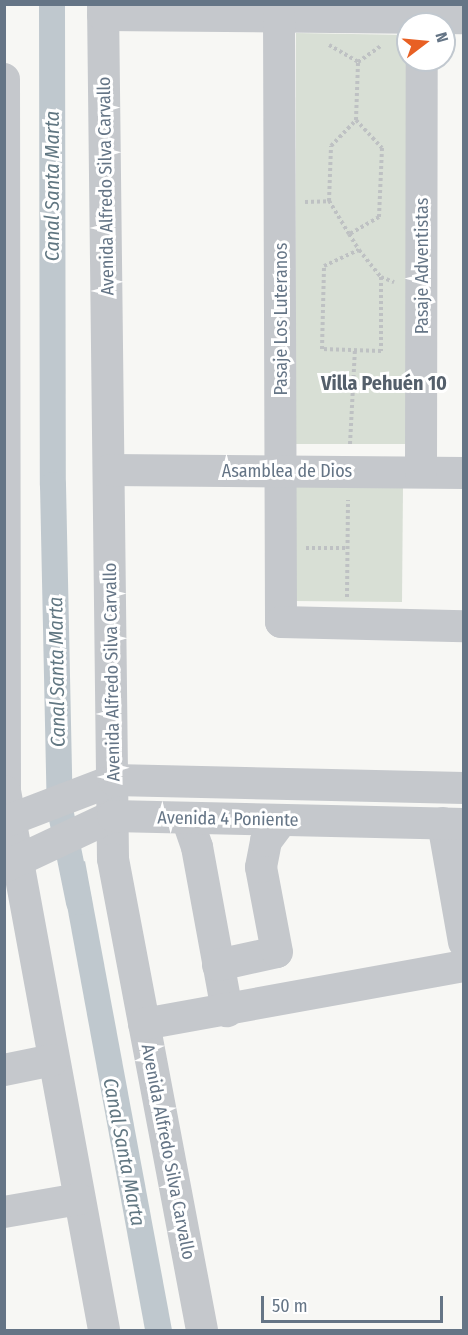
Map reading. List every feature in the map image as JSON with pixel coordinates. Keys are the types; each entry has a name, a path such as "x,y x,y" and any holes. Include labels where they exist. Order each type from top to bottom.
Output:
{"street":[{"path":"103,10 396,20"},
{"name":"Avenida Alfredo Silva Carvallo","path":"103,10 110,470 99,785 103,821 113,859 202,1330"},
{"name":"Pasaje Los Luteranos","path":"279,16 281,622 347,623"},
{"name":"Pasaje Adventistas","path":"421,472 422,72"},
{"path":"4,79 5,738 20,858 53,1060 104,1330"},
{"name":"Asamblea de Dios","path":"110,470 282,471 348,482 421,472 464,473"},
{"path":"347,623 464,626"},
{"name":"Avenida 4 Poniente","path":"15,817 99,785 464,788"},
{"path":"187,818 197,847 227,1011"},
{"name":"Avenida 4 Poniente","path":"20,858 103,821 187,818 453,824"},
{"path":"218,965 277,952 261,867 266,841 282,820"},
{"path":"453,824 464,942"},
{"path":"144,1024 227,1011 464,966"},
{"path":"4,1070 53,1060"},
{"path":"4,1212 79,1199"}],"path":[{"path":"358,62 356,120 331,146 329,201 349,234 381,277 381,351 322,349 324,266 360,250"},
{"path":"349,234 379,217 382,148 356,120"},
{"path":"347,623 348,482 355,349"},
{"path":"282,548 348,548"}],"shaded area":[{"path":"296,33 396,35 396,72 408,72 409,444 295,444"},
{"path":"294,484 403,486 402,602 293,601"}],"water":[{"path":"85,861 172,1330 145,1330 61,873"}],"waterway":[{"name":"Canal Santa Marta","path":"52,4 53,485 60,809 79,902"}],"district":[{"name":"Villa Pehuén 10","path":"384,383"}]}
